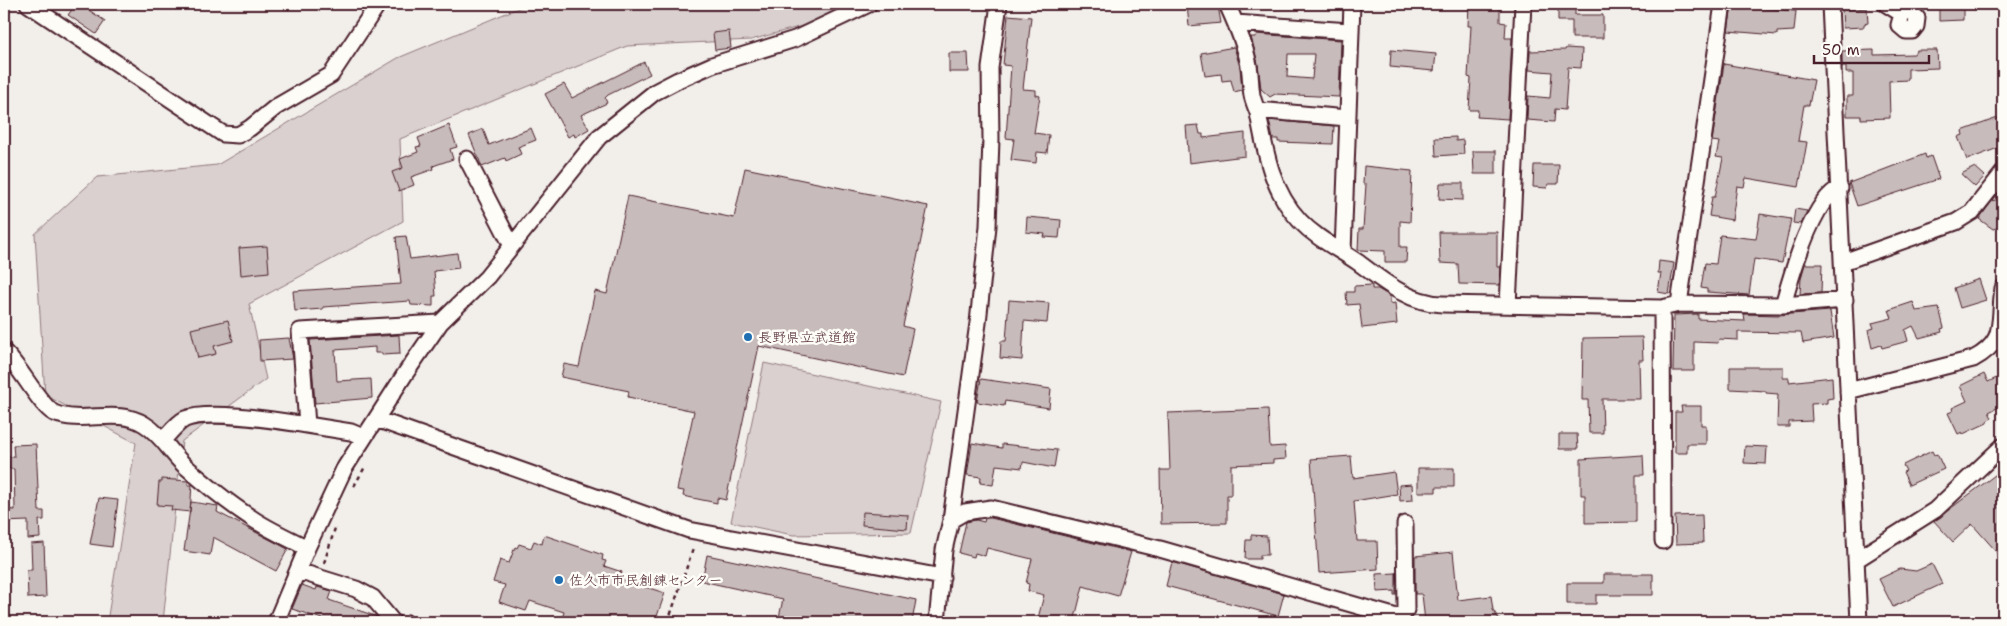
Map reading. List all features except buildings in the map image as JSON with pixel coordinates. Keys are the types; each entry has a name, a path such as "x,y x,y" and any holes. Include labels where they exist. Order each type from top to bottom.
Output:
{"street":[{"path":"28,4 224,134 238,135 276,107 331,75 378,4"},
{"path":"276,622 307,548 344,469 364,437 440,323 487,277 599,137 655,92 712,65 795,39 869,4"},
{"path":"937,622 944,550 951,520 978,323 988,226 991,140 990,68 998,4"},
{"path":"1227,4 1236,23 1248,60 1252,96 1257,110 1266,155 1286,204 1310,231 1329,245 1343,252 1383,281 1421,302 1662,308 1679,304 1783,305 1845,300"},
{"path":"1343,252 1352,4"},
{"path":"1508,305 1523,4"},
{"path":"1679,304 1723,4"},
{"path":"1830,4 1859,622"},
{"path":"1886,4 1902,14"},
{"path":"1236,23 1350,31"},
{"path":"1257,110 1347,118"},
{"path":"467,159 512,246"},
{"path":"1843,262 1956,222 1972,212 2003,173"},
{"path":"1783,305 1801,246 1828,195 1840,188"},
{"path":"1848,391 1973,359 1990,350 2001,335 2003,288"},
{"path":"1662,308 1663,540"},
{"path":"308,425 300,331 440,323"},
{"path":"4,352 27,378 43,404 54,413 71,417 120,416 134,419 146,425 163,440 183,464 250,518 307,548"},
{"path":"163,440 184,420 205,416 260,418 351,432 364,437"},
{"path":"376,419 688,530 942,577"},
{"path":"1856,560 1935,510 2003,446"},
{"path":"951,520 964,512 991,508 1160,549 1400,620 1406,610 1405,524"},
{"path":"298,571 356,589 373,598 399,618"}],"path":[{"path":"351,492 369,460"},
{"path":"328,571 324,562 337,523"},
{"path":"668,622 694,549"},
{"path":"399,618 423,622"}],"shaded area":[{"path":"528,4 848,4 817,22 751,40 627,46 400,139 403,221 249,304 266,379 182,441 163,622 107,622 136,443 45,395 35,234 97,177 217,165 398,58"},
{"path":"764,363 941,402 911,533 793,535 731,522"}],"place":[{"name":"長野県立武道館","path":"748,337"},
{"name":"佐久市市民創錬センター","path":"559,580"}]}
